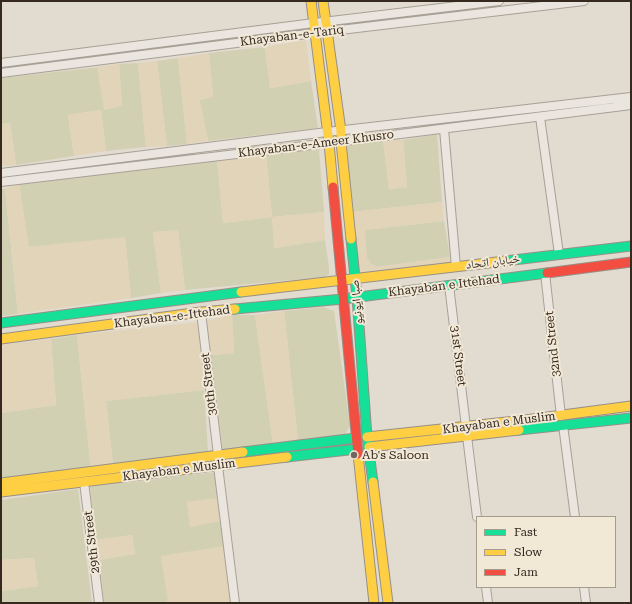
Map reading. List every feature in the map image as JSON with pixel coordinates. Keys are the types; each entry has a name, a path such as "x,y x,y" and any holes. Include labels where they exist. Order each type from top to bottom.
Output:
{"main road":[{"name":"صبا ایونیو","path":"311,1 329,143 357,449 374,603"},
{"name":"صبا ایونیو","path":"323,1 342,130 357,297 367,437 388,603"},
{"name":"خیابان اتحاد","path":"355,278 631,246"},
{"path":"545,273 631,262"},
{"name":"Khayaban e Ittehad","path":"343,300 545,273"},
{"path":"341,280 355,278"},
{"name":"Khayaban-e-Ittehad","path":"1,323 341,280"},
{"name":"Khayaban-e-Ittehad","path":"1,339 201,312 343,300"},
{"name":"Khayaban e Muslim","path":"526,425 561,416 631,406"},
{"path":"613,408 614,420"},
{"name":"Khayaban e Muslim","path":"367,437 467,431 526,425 563,426 631,418"},
{"name":"Khayaban e Muslim","path":"369,447 467,431"},
{"name":"Khayaban e Muslim","path":"1,483 16,486 84,482 218,455 356,438"},
{"name":"Khayaban e Muslim","path":"1,492 16,486 143,470 218,466 357,449"}],"street":[{"name":"Khayaban-e-Tariq","path":"1,63 498,1"},
{"name":"Khayaban-e-Tariq","path":"1,73 315,33 584,1"},
{"name":"Khayaban-e-Ameer Khusro","path":"1,173 44,172 342,130 631,97"},
{"path":"596,100 597,109"},
{"name":"Khayaban-e-Ameer Khusro","path":"60,170 342,142 631,105"},
{"path":"540,117 559,254"},
{"path":"444,129 456,267"},
{"name":"Khayaban-e-Ameer Khusro","path":"1,182 44,172"},
{"name":"32nd Street","path":"545,273 561,416"},
{"name":"31st Street","path":"449,285 477,516"},
{"name":"30th Street","path":"201,312 218,455"},
{"path":"563,426 575,516"},
{"path":"218,466 235,603"},
{"name":"29th Street","path":"84,482 99,603"},
{"path":"486,588 488,603"},
{"path":"584,588 586,603"}],"shaded area":[{"path":"265,47 270,88 311,81 318,128 208,141 199,99 213,96 209,53"},
{"path":"178,58 187,144 167,146 157,61"},
{"path":"138,63 146,147 106,151 101,110 68,115 74,156 16,165 10,123 1,124 1,78 100,67 122,106 119,64"},
{"path":"437,134 442,202 352,212 346,144 383,140 389,189 407,187 403,140"},
{"path":"319,150 324,212 272,217 266,154"},
{"path":"217,160 223,223 272,217 275,248 325,240 329,274 325,277 185,290 178,231 153,232 161,293 131,298 125,238 28,247 19,183"},
{"path":"1,189 5,189 18,314 1,316"},
{"path":"444,221 450,257 378,267 371,264 367,258 364,230"},
{"path":"323,307 334,311 350,426 344,436 298,441 284,311"},
{"path":"232,315 255,315 273,444 223,452 211,355 234,353"},
{"path":"77,335 91,470 1,479 1,413 56,405 51,339"},
{"path":"204,390 208,453 113,465 106,401"},
{"path":"216,472 220,498 187,502 190,526 220,521 225,546 167,601 168,603 104,603 99,560 135,554 132,535 96,540 90,487"},
{"path":"78,489 92,603 1,603 1,591 38,586 34,558 1,560 1,500"}],"sand":[{"path":"306,40 311,81 270,88 265,47"},
{"path":"209,53 213,97 200,100 208,141 187,144 178,58"},
{"path":"157,61 167,146 146,147 138,63"},
{"path":"119,64 122,106 104,110 97,67"},
{"path":"101,110 106,151 74,156 68,115"},
{"path":"10,123 16,165 1,166 1,124"},
{"path":"383,140 403,140 407,187 389,189"},
{"path":"266,154 272,217 223,223 217,160"},
{"path":"19,183 29,247 125,237 131,298 18,314 5,189"},
{"path":"442,202 444,221 365,230 367,258 371,264 378,267 450,257 451,263 359,274 352,212"},
{"path":"324,212 325,240 274,248 272,217"},
{"path":"178,230 185,290 161,293 153,232"},
{"path":"284,311 298,441 273,444 255,315"},
{"path":"232,315 234,353 211,355 205,321"},
{"path":"199,322 204,390 106,401 113,465 91,470 77,335"},
{"path":"51,339 56,405 1,413 1,345"},
{"path":"220,498 220,521 190,527 187,502"},
{"path":"132,535 135,554 99,560 96,540"},
{"path":"225,546 232,603 168,603 161,556"},
{"path":"34,558 38,586 1,591 1,560"}],"traffic: fast":[{"path":"351,239 357,297 367,437 373,482"},
{"path":"505,261 631,246"},
{"path":"235,309 343,299 547,273"},
{"path":"1,323 241,292"},
{"path":"519,430 631,418"},
{"path":"243,452 356,438"},
{"path":"287,457 357,449"}],"traffic: slow":[{"path":"311,1 333,187"},
{"path":"323,1 341,131 351,239"},
{"path":"241,292 505,261"},
{"path":"1,339 201,312 235,309"},
{"path":"367,437 525,420 631,406"},
{"path":"369,447 519,430"},
{"path":"1,483 243,452"},
{"path":"358,454 374,603"},
{"path":"1,492 287,457"},
{"path":"373,482 388,603"}],"traffic: jam":[{"path":"333,187 358,454"},
{"path":"547,273 631,262"}],"place":[{"name":"Ab's Saloon","path":"354,455"}]}
